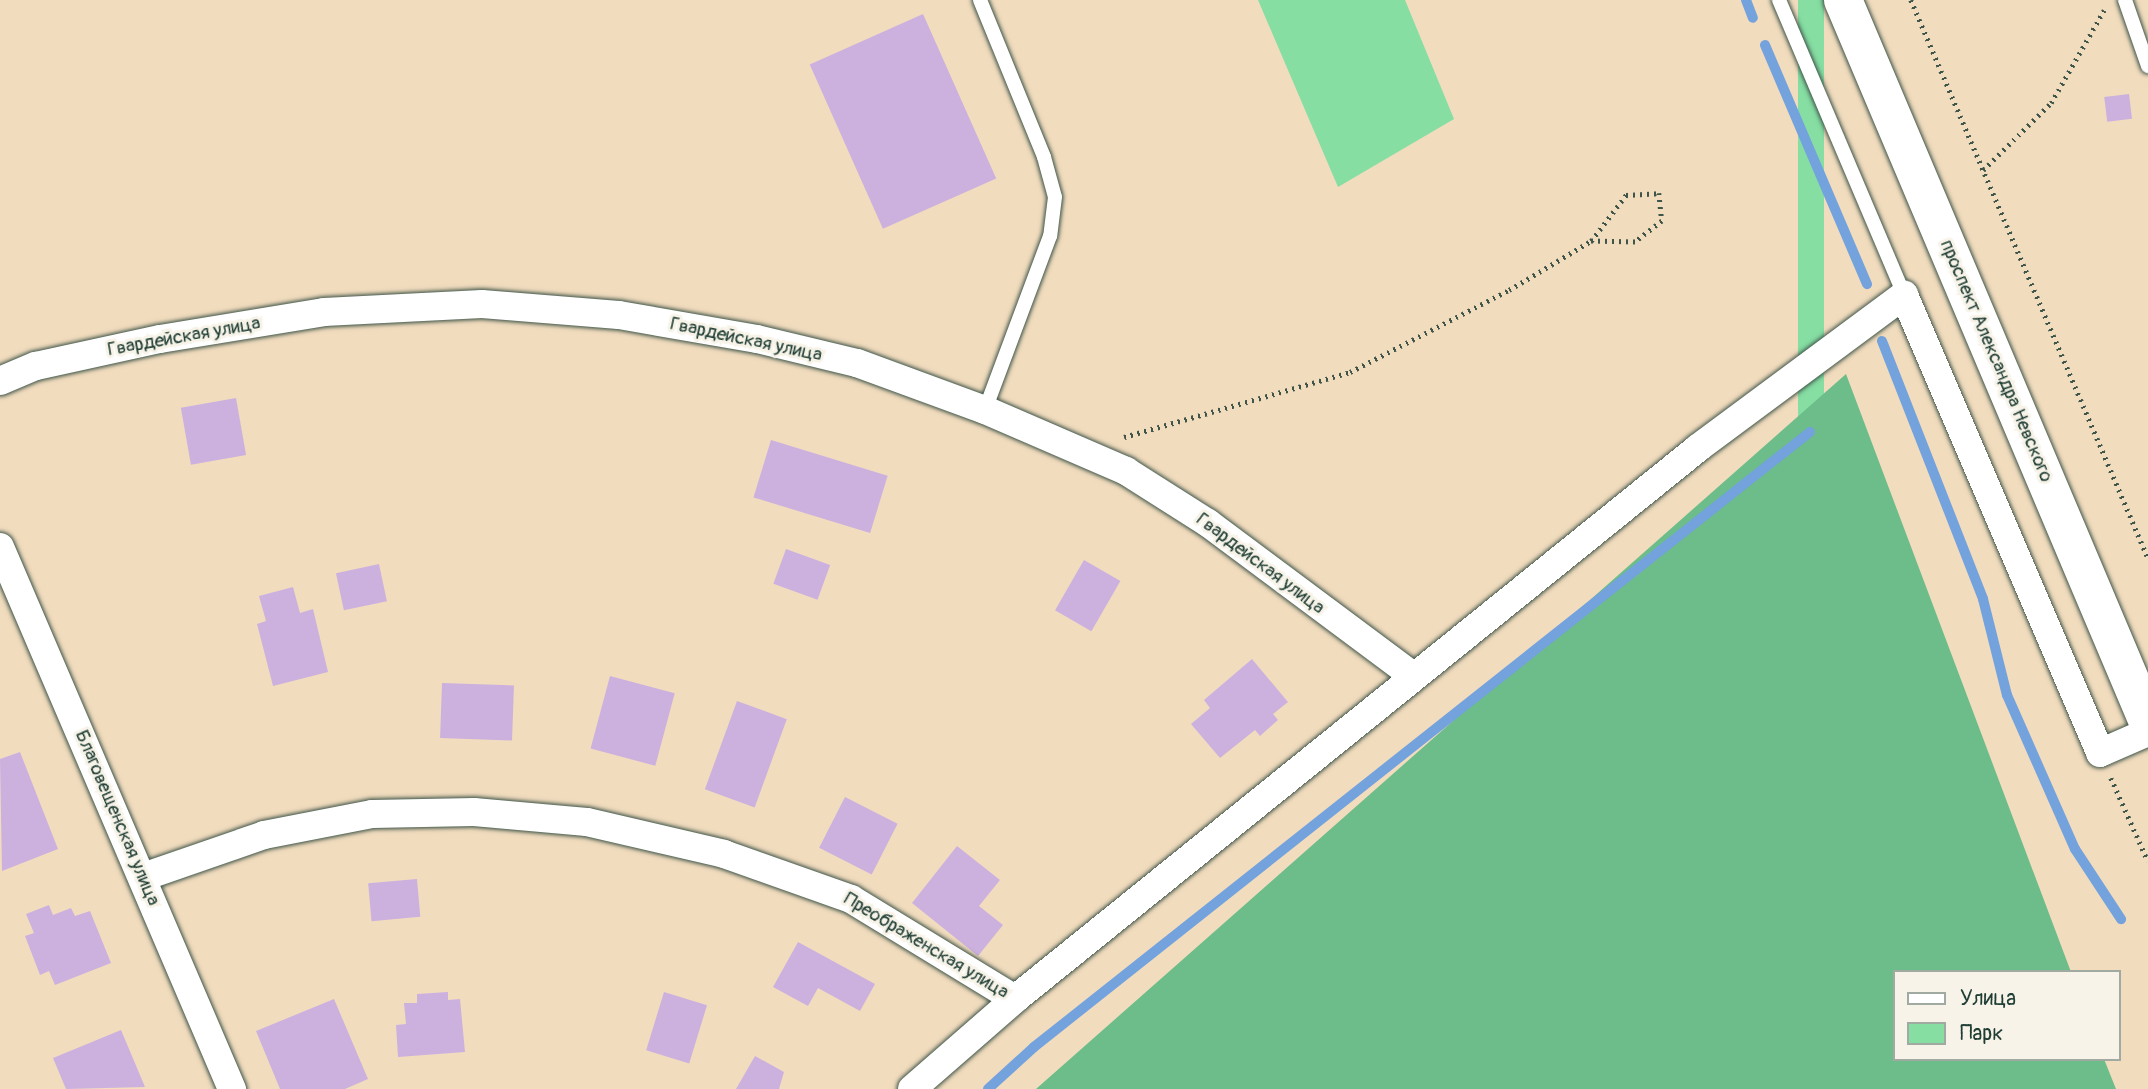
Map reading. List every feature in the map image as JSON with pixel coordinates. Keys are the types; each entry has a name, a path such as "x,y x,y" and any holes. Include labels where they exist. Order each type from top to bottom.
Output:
{"main road":[{"name":"проспект Александра Невского","path":"1843,0 2148,722"}],"street":[{"path":"912,1089 1015,999 1698,448 1903,295 2100,753 2148,732"},
{"name":"Гвардейская улица","path":"0,382 36,366 148,341 310,314 482,304 619,315 757,339 857,363 985,410 1126,471 1208,523 1413,677"},
{"name":"Благовещенская улица","path":"0,547 232,1089"},
{"name":"Преображенская улица","path":"142,877 264,835 372,814 474,812 587,822 723,853 850,899 1015,999"}],"lane":[{"path":"980,0 1044,157 1055,197 1050,236 985,410"},
{"path":"1779,0 1903,295"},
{"path":"2125,0 2148,66"}],"path":[{"path":"1911,0 2148,558"},
{"path":"1983,170 2051,103 2110,0"},
{"path":"1080,451 1350,372 1509,290 1591,241 1626,195 1658,193 1662,220 1635,242 1591,241"},
{"path":"2100,753 2148,861"}],"green space":[{"path":"1258,0 1405,0 1454,119 1338,187"},
{"path":"1798,0 1824,0 1824,717 1798,717"},
{"path":"1846,374 2070,970 1892,970 1892,1061 2105,1061 2116,1089 1036,1089"}],"building":[{"path":"923,14 996,178 883,229 810,64"},
{"path":"2129,94 2132,119 2107,122 2104,97"},
{"path":"236,398 246,455 191,465 181,408"},
{"path":"771,440 888,476 870,533 753,497"},
{"path":"786,549 830,565 818,600 773,584"},
{"path":"1084,560 1120,581 1091,631 1055,610"},
{"path":"379,564 387,601 344,610 336,573"},
{"path":"293,587 300,613 313,609 328,672 273,686 257,624 266,621 259,596"},
{"path":"1252,659 1288,702 1273,714 1278,720 1260,736 1255,730 1220,758 1191,724 1210,708 1204,700"},
{"path":"610,676 675,693 655,766 591,748"},
{"path":"442,683 514,686 512,740 440,738"},
{"path":"737,701 787,719 755,807 705,789"},
{"path":"20,752 58,849 2,871 0,759"},
{"path":"845,797 898,824 872,875 819,848"},
{"path":"957,846 1000,880 979,906 1003,925 978,956 912,903"},
{"path":"417,879 420,917 371,921 368,883"},
{"path":"49,905 53,915 71,908 75,916 90,911 111,963 55,985 49,971 40,975 25,936 34,933 26,914"},
{"path":"798,942 875,984 860,1011 818,988 808,1006 773,987"},
{"path":"448,992 448,1000 460,999 465,1052 398,1057 396,1025 406,1024 404,1003 417,1003 417,994"},
{"path":"664,992 707,1005 689,1063 646,1050"},
{"path":"334,999 368,1079 345,1089 280,1089 256,1031"},
{"path":"121,1030 145,1087 66,1089 53,1058"},
{"path":"755,1056 784,1072 779,1089 736,1089"}],"waterway":[{"path":"1746,0 1753,18"},
{"path":"1765,45 1867,284"},
{"path":"1882,341 1983,599 2007,695 2075,849 2121,919"},
{"path":"988,1089 1034,1047 1810,432"}]}
